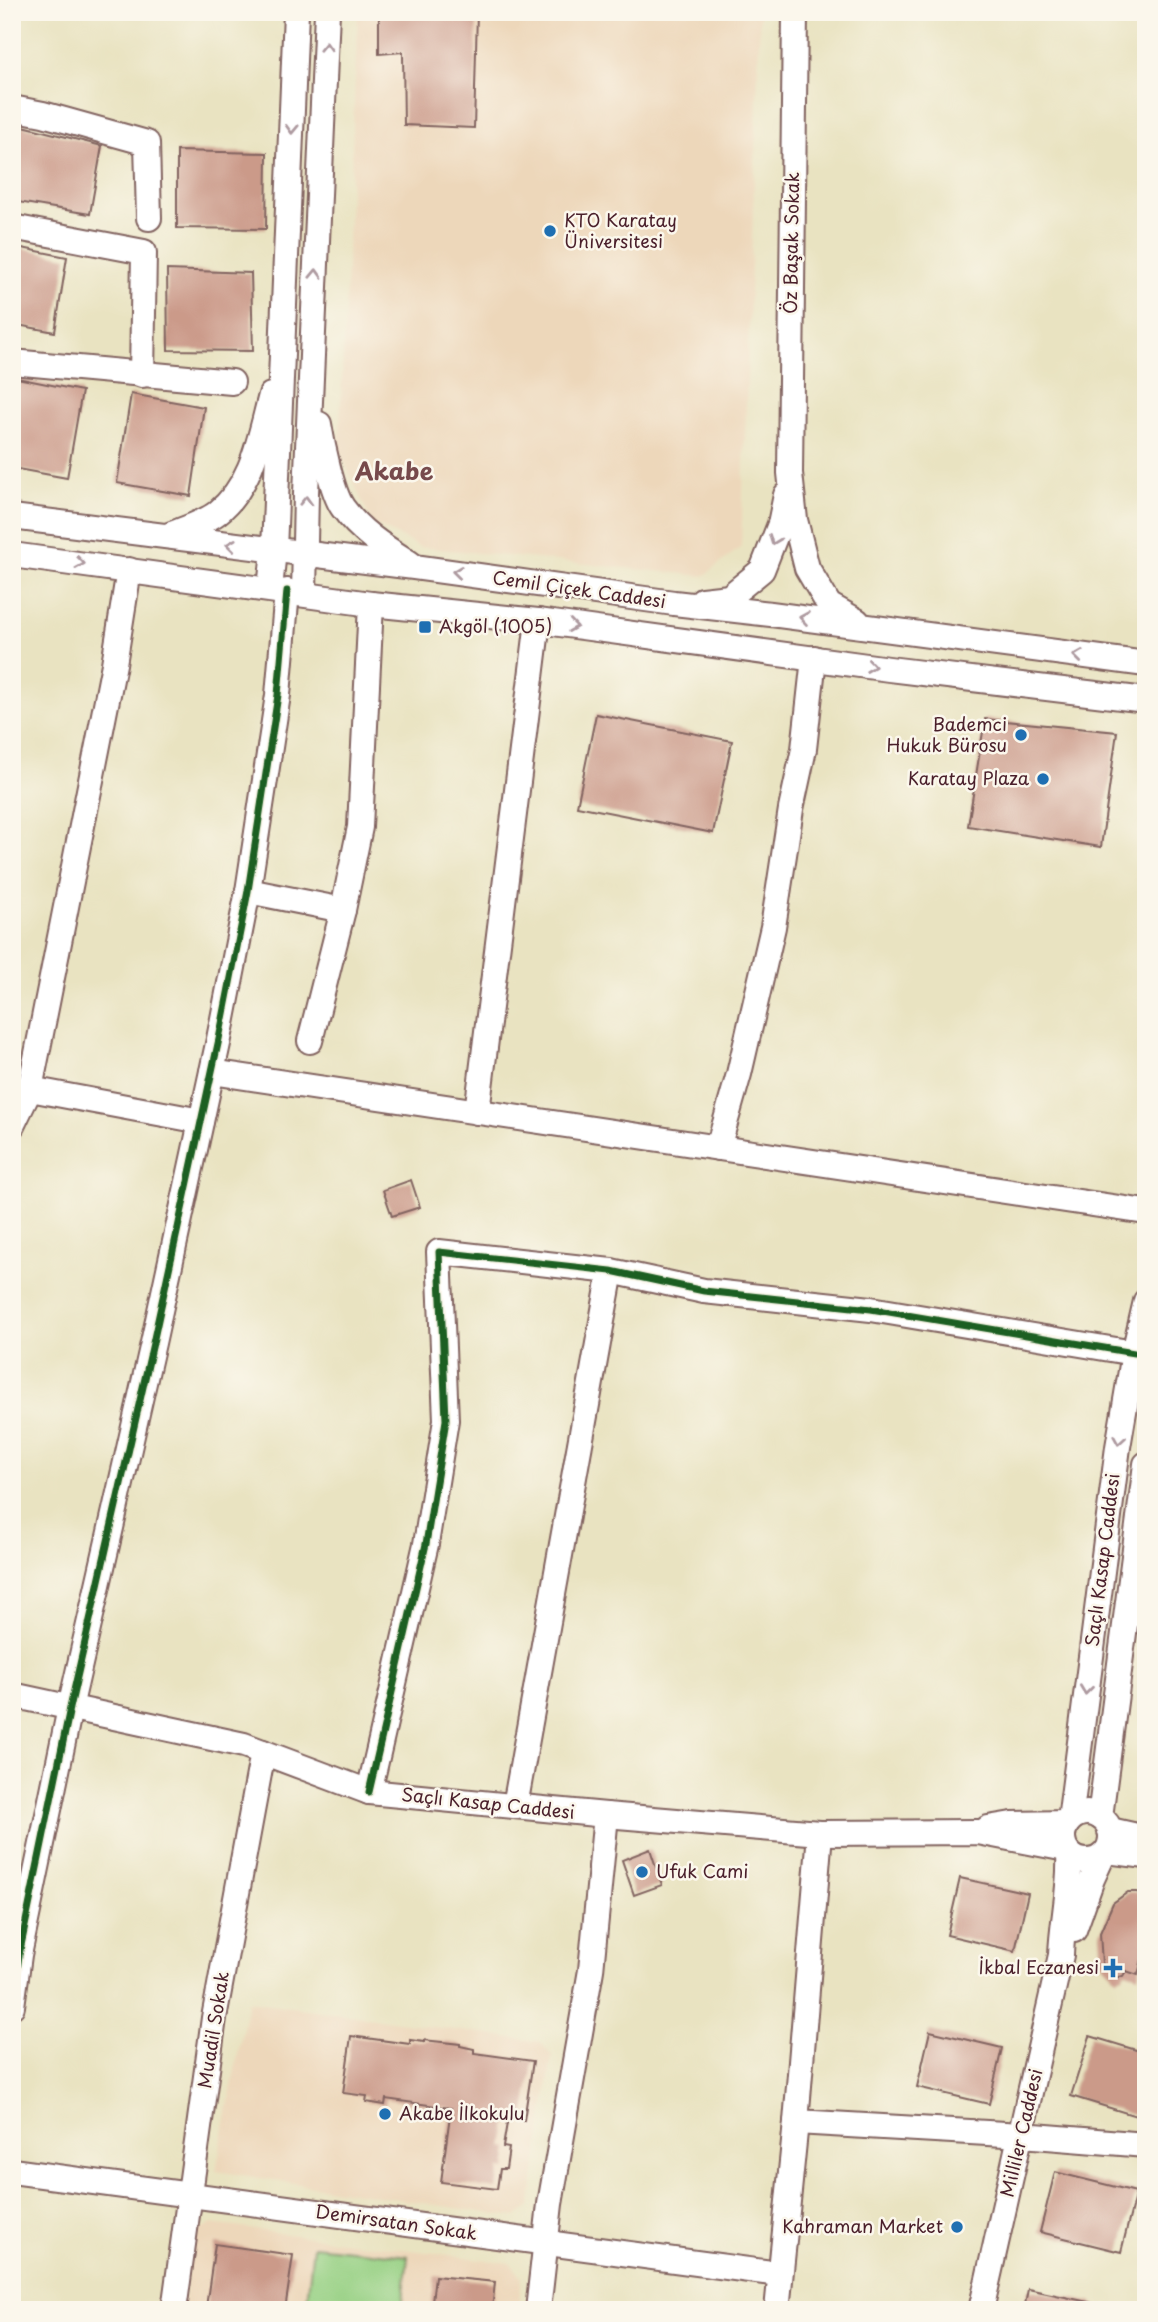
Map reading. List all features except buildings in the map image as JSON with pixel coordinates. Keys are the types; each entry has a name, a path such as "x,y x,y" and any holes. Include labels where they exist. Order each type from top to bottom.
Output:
{"street":[{"path":"287,591 274,550 296,12"},
{"path":"12,2006 19,1955 70,1708 212,1072 248,891 278,695 287,591 304,552 327,12"},
{"name":"Öz Başak Sokak","path":"790,474 795,12"},
{"path":"12,108 147,143 149,218"},
{"path":"12,227 144,252 142,374"},
{"path":"166,537 216,514 237,493 251,468 282,354"},
{"path":"12,362 232,382"},
{"path":"311,378 324,453 341,506 367,535 414,567"},
{"path":"674,603 729,597 762,570 780,524 790,474"},
{"path":"790,474 796,520 807,568 829,605 870,628"},
{"name":"Cemil Çiçek Caddesi","path":"12,517 304,552 1146,664"},
{"name":"Cemil Çiçek Caddesi","path":"12,555 371,604 538,621 814,659 1146,700"},
{"path":"12,1126 30,1088 114,664 129,570"},
{"path":"310,1041 343,910 360,827 371,604"},
{"path":"477,1112 538,621"},
{"path":"718,1148 739,1074 773,927 791,809 804,749 814,659"},
{"path":"248,891 343,910"},
{"path":"212,1072 1146,1212"},
{"path":"30,1088 201,1121"},
{"path":"369,1792 426,1544 446,1420 439,1252 611,1271 705,1291 871,1309 1134,1353"},
{"path":"515,1807 611,1271"},
{"name":"Saçlı Kasap Caddesi","path":"978,1832 1012,1824 1069,1822 1118,1447 1146,1301"},
{"name":"Saçlı Kasap Caddesi","path":"1105,1838 1139,1571 1146,1464"},
{"name":"Saçlı Kasap Caddesi","path":"12,1695 244,1745 369,1792 820,1833 978,1832 1067,1851"},
{"name":"Muadil Sokak","path":"174,2310 214,2018 263,1752"},
{"path":"1105,1838 1089,1861 1078,1860 1067,1851 1063,1833 1069,1822 1085,1813 1105,1838 1146,1856"},
{"path":"538,2310 550,2204 591,1970 606,1815"},
{"path":"777,2310 820,1833"},
{"path":"1105,1838 1146,1838"},
{"name":"Milliler Caddesi","path":"1061,1955 1072,1934 1105,1838"},
{"name":"Milliler Caddesi","path":"981,2310 1061,1955 1069,1882 1067,1851"},
{"path":"796,2122 1146,2145"},
{"name":"Demirsatan Sokak","path":"12,2171 779,2274"}],"shaded area":[{"name":"KTO Karatay Üniversitesi","path":"358,12 760,12 741,547 704,576 420,547 372,523 339,450"},
{"name":"Akabe İlkokulu","path":"248,2001 540,2042 552,2056 530,2207 515,2217 216,2171"},
{"path":"211,2224 510,2263 522,2277 518,2310 182,2310 194,2234"}],"green space":[{"path":"313,2246 408,2256 402,2310 306,2310"}],"cycle path":[{"path":"12,2006 19,1955 70,1708 153,1343 248,891 278,695 287,591"},
{"path":"369,1792 426,1544 446,1420 439,1252 611,1271 704,1291 871,1309 1134,1353"}],"place":[{"name":"KTO Karatay Üniversitesi","path":"550,231"},
{"name":"Akgöl (1005)","path":"425,627"},
{"name":"Bademci Hukuk Bürosu","path":"1021,735"},
{"name":"Karatay Plaza","path":"1043,779"},
{"name":"Ufuk Cami","path":"642,1872"},
{"name":"İkbal Eczanesi","path":"1113,1968"},
{"name":"Akabe İlkokulu","path":"385,2114"},
{"name":"Kahraman Market","path":"957,2227"}],"district":[{"name":"Akabe","path":"394,472"}]}
